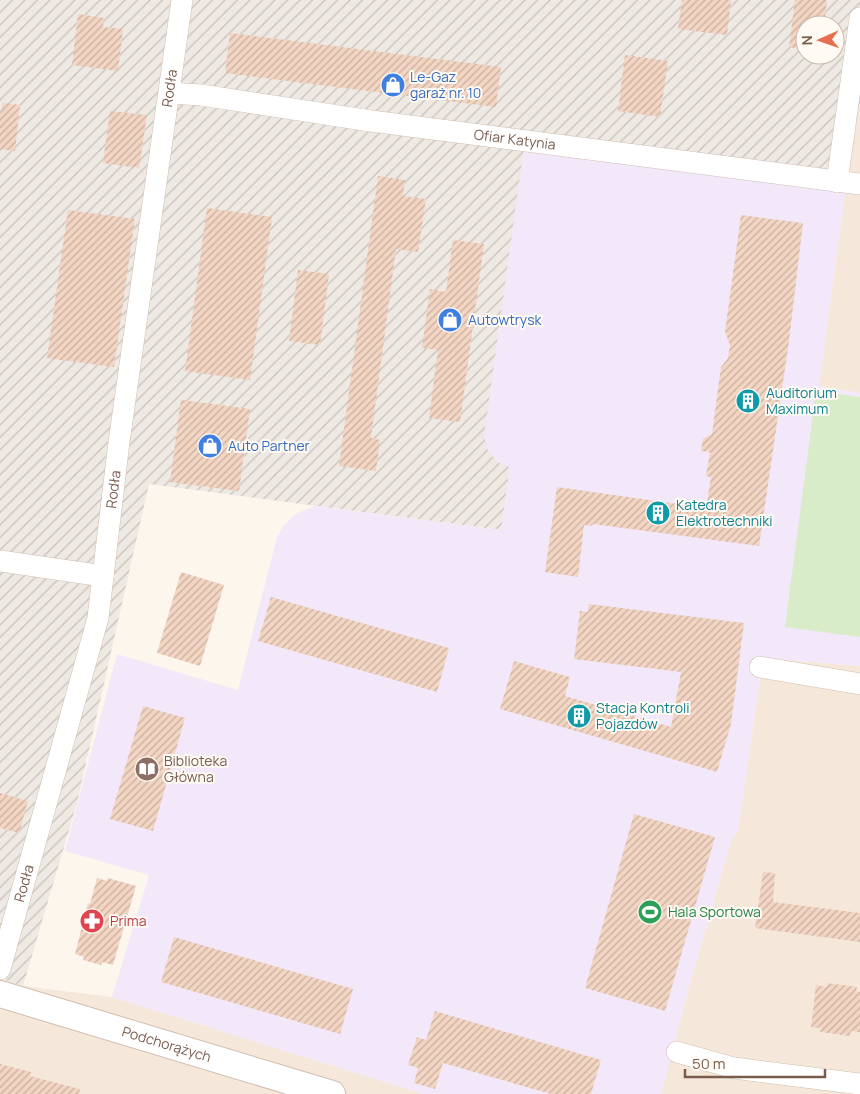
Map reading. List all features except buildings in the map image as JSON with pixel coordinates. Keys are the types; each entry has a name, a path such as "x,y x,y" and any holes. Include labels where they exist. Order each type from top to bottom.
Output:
{"street":[{"name":"Rodła","path":"0,969 98,618 120,435 182,0"},
{"path":"837,182 860,18"},
{"name":"Ofiar Katynia","path":"170,93 201,95 371,121 860,184"},
{"path":"0,561 103,576"},
{"path":"760,667 860,684"},
{"name":"Podchorążych","path":"0,994 332,1094"},
{"path":"677,1052 734,1068 860,1084"}],"shaded area":[{"path":"0,0 860,0 860,102 845,193 498,462 510,467 501,530 149,484 77,803 23,986 0,978"},
{"path":"860,102 860,393 819,386 845,193"},
{"path":"524,147 845,193 819,386 860,393 860,666 763,658 738,830 731,841 661,1094 423,1094 112,997 149,875 65,851 117,654 238,690 277,537 284,525 297,513 315,506 501,530 510,467 498,462 488,451 484,437"},
{"path":"763,658 860,666 860,1094 661,1094 731,841 738,830"},
{"path":"0,978 23,986 112,997 423,1094 0,1094"}],"green space":[{"path":"816,391 860,397 860,637 785,627"}],"place":[{"name":"Le-Gaz garaż nr. 10","path":"393,85"},
{"name":"Autowtrysk","path":"450,320"},
{"name":"Auditorium Maximum","path":"748,401"},
{"name":"Auto Partner","path":"210,446"},
{"name":"Katedra Elektrotechniki","path":"658,513"},
{"name":"Stacja Kontroli Pojazdów","path":"579,716"},
{"name":"Biblioteka Główna","path":"147,769"},
{"name":"Hala Sportowa","path":"650,912"},
{"name":"Prima","path":"92,921"}]}
